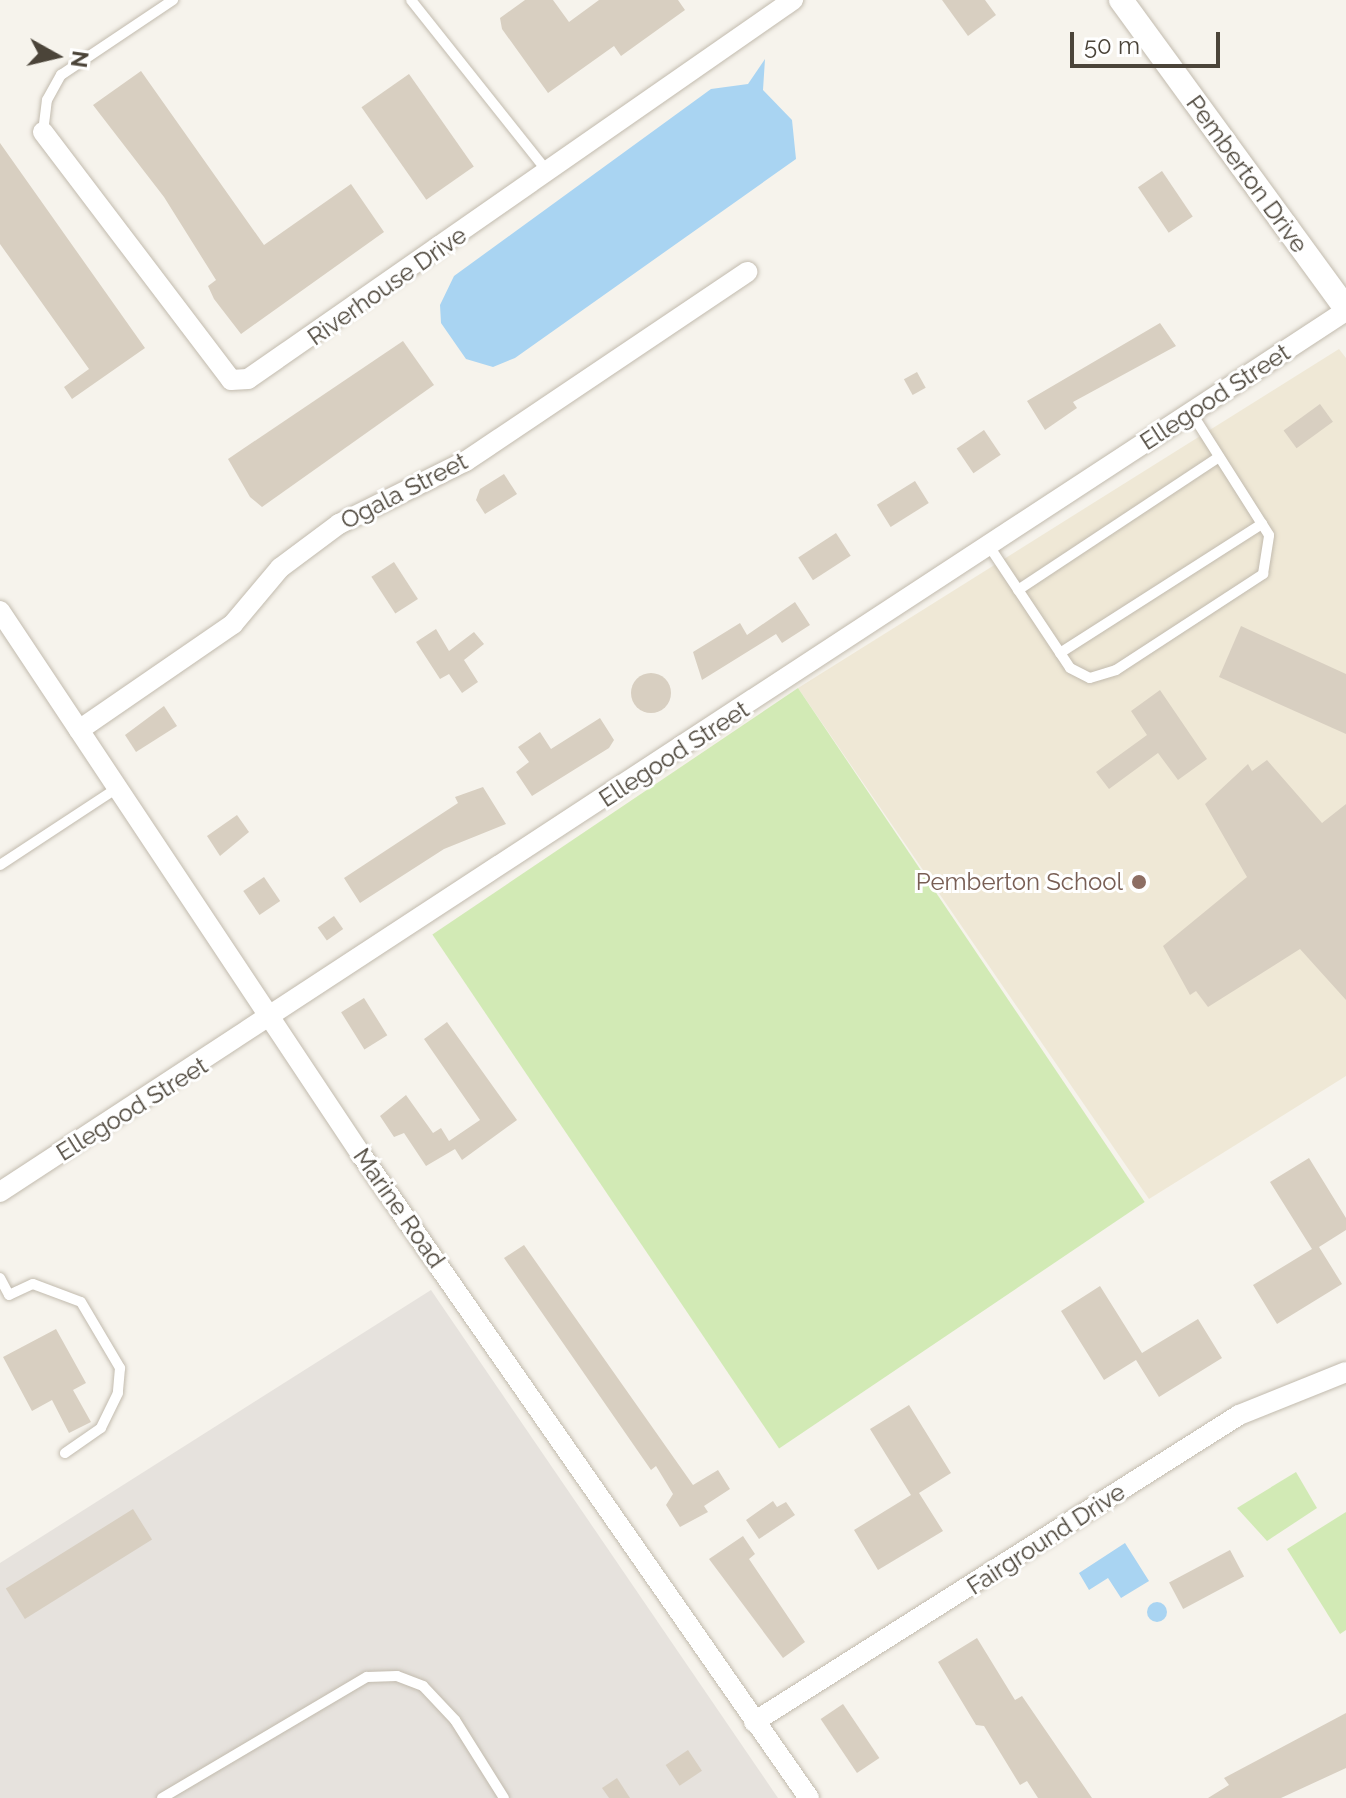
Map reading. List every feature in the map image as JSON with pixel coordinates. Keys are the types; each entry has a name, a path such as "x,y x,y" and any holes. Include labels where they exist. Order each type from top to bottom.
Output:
{"street":[{"name":"Riverhouse Drive","path":"43,132 231,380 263,374 793,0"},
{"name":"Pemberton Drive","path":"1121,0 1346,310"},
{"name":"Ogala Street","path":"79,730 233,624 280,568 339,524 466,461 747,272"},
{"name":"Ellegood Street","path":"0,1192 271,1021 1346,310"},
{"name":"Marine Road","path":"0,611 271,1021 809,1798"},
{"name":"Fairground Drive","path":"754,1722 1239,1415 1346,1372"}],"lane":[{"path":"43,132 47,100 61,75 173,0"},
{"path":"411,0 548,172"},
{"path":"989,546 1060,653 1079,674 1116,670 1263,574 1270,548 1262,524 1191,412"},
{"path":"1018,590 1219,457"},
{"path":"1060,653 1262,524"},
{"path":"0,865 117,788"},
{"path":"0,1278 9,1295 33,1284 81,1302 120,1368 115,1401 101,1428 65,1453"},
{"path":"162,1798 367,1677 397,1676 423,1686 455,1720 504,1798"}],"shaded area":[{"name":"Pemberton School","path":"1339,349 1346,358 1346,1076 1149,1199 798,688"},
{"path":"431,1290 778,1798 0,1798 0,1563"}],"green space":[{"path":"798,688 1145,1202 779,1449 432,935"},
{"path":"1296,1472 1317,1508 1267,1541 1237,1508"},
{"path":"1346,1512 1346,1630 1340,1634 1287,1549"}],"water":[{"path":"765,59 763,90 792,120 796,159 515,358 493,367 466,359 441,323 440,305 454,276 711,89 748,84"},
{"path":"1125,1543 1149,1581 1121,1598 1108,1578 1089,1590 1079,1573"},
{"path":"1157,1602 1164,1605 1167,1612 1164,1619 1157,1622 1150,1619 1147,1612 1150,1605"}],"building":[{"path":"525,0 553,0 569,22 599,0 678,0 685,10 621,56 614,46 548,93 502,29 500,18"},
{"path":"942,0 985,0 996,15 968,36"},
{"path":"141,71 264,245 351,184 384,232 241,334 214,299 208,286 216,280 164,197 93,105"},
{"path":"409,74 474,167 426,200 361,107"},
{"path":"0,143 145,348 72,399 64,387 89,369 0,244"},
{"path":"1162,171 1193,217 1169,233 1138,187"},
{"path":"1160,323 1176,346 1073,402 1077,408 1045,430 1027,401"},
{"path":"403,341 434,385 262,507 250,497 228,459"},
{"path":"917,372 926,388 913,395 904,379"},
{"path":"1320,404 1333,422 1297,448 1284,430"},
{"path":"984,430 1001,455 973,473 957,448"},
{"path":"504,474 517,494 485,514 476,500 480,489"},
{"path":"915,481 929,503 891,527 877,505"},
{"path":"836,533 851,556 813,580 798,558"},
{"path":"394,562 418,599 395,614 371,577"},
{"path":"795,602 810,625 782,643 776,634 702,680 693,652 740,623 747,635"},
{"path":"1241,626 1346,674 1346,734 1219,677"},
{"path":"436,629 449,651 474,632 484,644 464,660 478,682 462,693 449,674 440,679 416,642"},
{"path":"651,673 665,679 671,693 665,707 651,713 637,707 631,693 637,679"},
{"path":"1160,690 1207,759 1178,780 1158,753 1109,789 1096,772 1147,735 1131,711"},
{"path":"164,706 177,726 136,752 125,735"},
{"path":"600,718 614,740 609,748 532,796 516,772 529,762 518,747 540,732 551,749"},
{"path":"1267,760 1322,823 1346,804 1346,1000 1300,949 1208,1007 1196,991 1190,995 1163,946 1247,877 1205,804 1248,764 1252,771"},
{"path":"483,787 506,824 444,849 360,903 344,878 458,803 455,797"},
{"path":"237,815 249,832 220,856 207,836"},
{"path":"264,877 280,901 259,915 243,891"},
{"path":"334,916 343,929 327,941 318,927"},
{"path":"364,998 387,1035 364,1050 341,1012"},
{"path":"447,1022 517,1120 462,1160 455,1149 426,1166 404,1133 394,1137 380,1116 406,1095 433,1133 441,1128 449,1141 480,1120 424,1039"},
{"path":"1309,1158 1346,1218 1346,1230 1319,1247 1342,1284 1277,1324 1253,1285 1312,1249 1270,1182"},
{"path":"524,1245 693,1485 718,1470 730,1489 704,1506 708,1512 680,1527 666,1505 673,1494 656,1466 651,1470 504,1258"},
{"path":"1100,1286 1142,1353 1198,1319 1222,1358 1159,1397 1136,1360 1104,1380 1061,1311"},
{"path":"56,1329 86,1383 73,1390 91,1422 69,1433 52,1400 32,1411 3,1357"},
{"path":"909,1405 951,1473 919,1493 943,1531 878,1570 854,1530 911,1495 870,1429"},
{"path":"773,1501 777,1507 786,1502 795,1515 759,1539 746,1520"},
{"path":"133,1509 152,1540 25,1619 6,1588"},
{"path":"743,1536 755,1554 749,1559 805,1642 783,1658 709,1559"},
{"path":"1230,1550 1244,1576 1183,1609 1169,1582"},
{"path":"977,1638 1015,1700 1022,1696 1092,1798 1038,1798 1027,1781 1020,1785 984,1726 976,1725 938,1662"},
{"path":"843,1704 879,1758 857,1773 821,1719"},
{"path":"1346,1713 1346,1768 1281,1798 1208,1798 1229,1785 1224,1778"},
{"path":"688,1750 702,1771 680,1786 666,1765"},
{"path":"617,1778 630,1798 609,1798 602,1788"}],"place":[{"name":"Pemberton School","path":"1139,882"}]}
